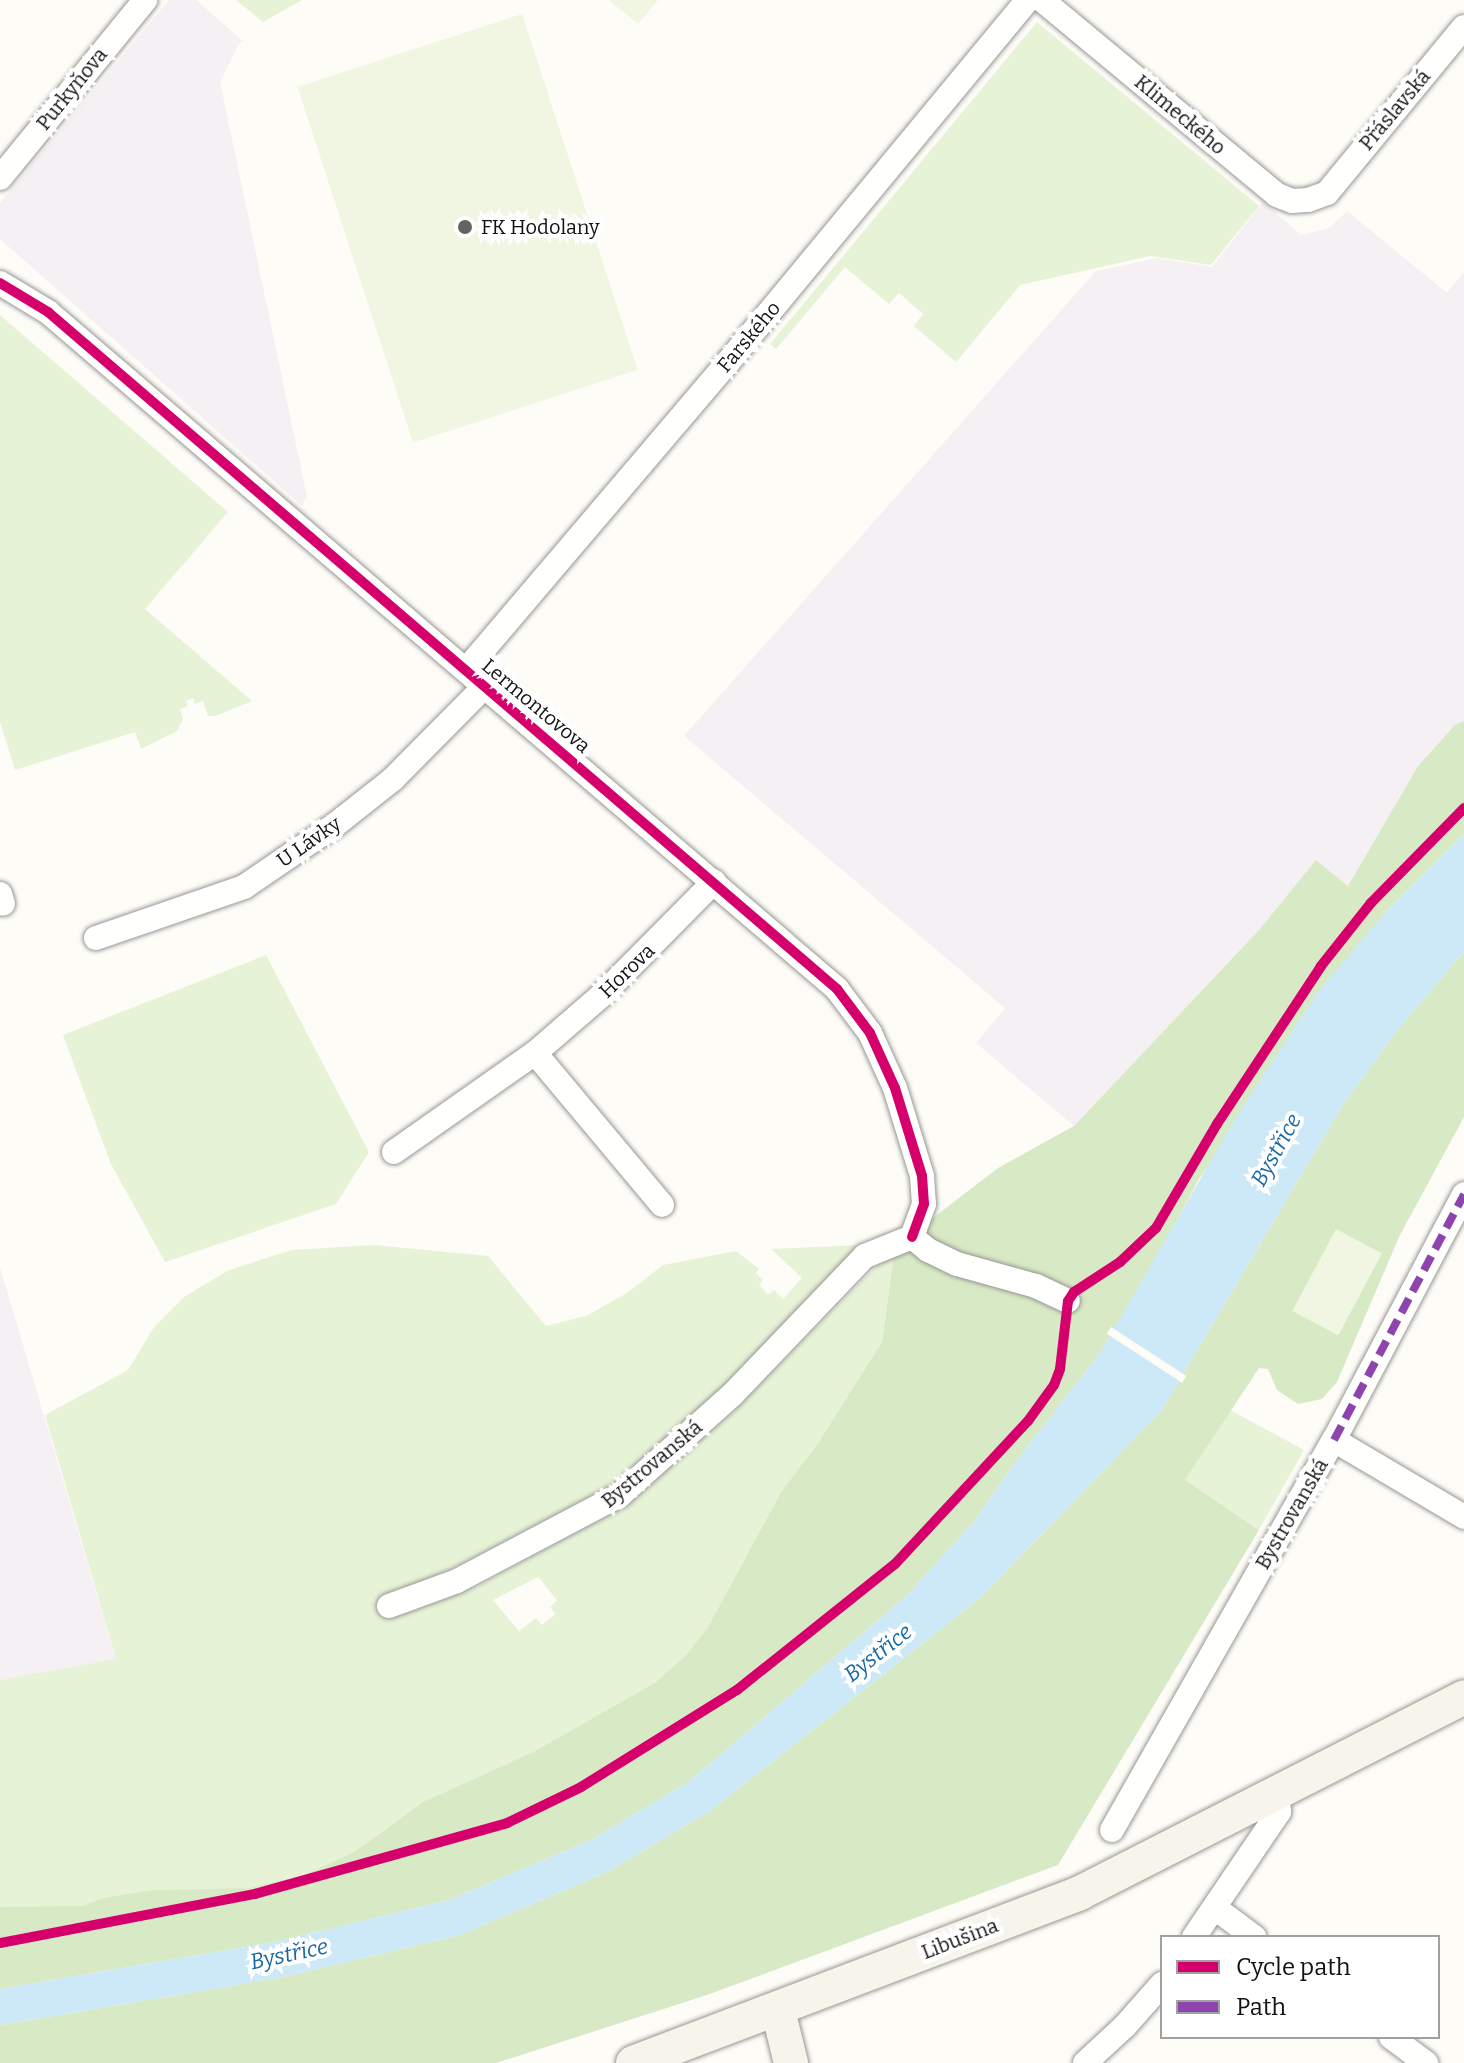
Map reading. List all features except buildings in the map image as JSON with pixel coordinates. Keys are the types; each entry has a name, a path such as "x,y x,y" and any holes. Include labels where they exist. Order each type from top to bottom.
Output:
{"street":[{"name":"Purkyňova","path":"0,178 145,0"},
{"name":"Farského","path":"466,670 729,361 1028,0"},
{"name":"Klimeckého","path":"1042,0 1282,198 1299,202 1327,193"},
{"name":"Přáslavská","path":"1327,193 1464,27"},
{"name":"Lermontovova","path":"0,283 48,312 312,542 485,686 837,989 870,1033 895,1088 922,1176 924,1204 912,1237"},
{"name":"U Lávky","path":"96,938 244,887 335,825 404,770 485,686"},
{"name":"Horova","path":"394,1152 535,1053 648,951 714,882"},
{"path":"535,1053 662,1205"},
{"name":"Bystrovanská","path":"1112,1830 1334,1440 1464,1194"},
{"path":"912,1237 928,1250 957,1264 1036,1286 1068,1301"},
{"name":"Bystrovanská","path":"389,1606 457,1581 620,1495 732,1395 865,1256 912,1237"},
{"path":"1334,1440 1464,1517"},
{"name":"Libušina","path":"633,2063 1080,1893 1464,1697"},
{"path":"1195,1935 1279,1812 1277,1791"},
{"path":"1215,1908 1251,1935"},
{"path":"1085,2063 1125,2026 1160,1986"},
{"path":"778,2010 791,2063"},
{"path":"1394,2039 1426,2063"}],"shaded area":[{"path":"169,0 196,0 244,42 239,43 220,82 307,497 302,506 0,239 0,203"},
{"path":"1263,202 1301,235 1329,228 1347,211 1447,293 1464,272 1464,721 1455,725 1418,766 1348,886 1316,860 1259,930 1074,1126 976,1043 1005,1008 684,736 1096,271 1157,258 1212,267"},
{"path":"0,1267 116,1660 0,1680"}],"green space":[{"path":"236,0 302,0 263,22"},
{"path":"609,0 658,0 638,24"},
{"name":"FK Hodolany","path":"522,14 638,370 413,443 298,87"},
{"path":"1037,22 1259,206 1211,265 1150,256 1020,285 956,362 914,326 923,314 899,293 889,304 845,267 776,349 770,344"},
{"path":"0,315 228,512 145,609 252,701 208,716 203,701 195,704 193,698 186,701 188,706 180,709 183,719 177,731 141,749 135,732 15,770 0,722"},
{"path":"1464,721 1464,834 1384,914 1199,1179 1144,1281 1100,1353 1013,1465 974,1522 906,1596 690,1781 591,1840 449,1900 275,1942 0,1989 0,1907 83,1906 103,1898 154,1890 249,1888 303,1875 354,1852 423,1802 535,1751 656,1682 686,1655 708,1627 781,1492 818,1443 882,1342 895,1247 998,1168 1074,1126 1259,930 1316,860 1348,886 1418,766 1455,725"},
{"path":"1464,952 1464,1117 1400,1235 1337,1382 1322,1399 1298,1404 1277,1390 1268,1369 1259,1368 1185,1480 1259,1530 1058,1865 707,1995 496,2063 0,2063 0,2025 283,1977 460,1935 607,1872 710,1811 980,1598 1161,1411 1344,1103 1402,1024"},
{"path":"266,955 369,1152 336,1204 165,1262 111,1164 63,1035"},
{"path":"1336,1229 1382,1253 1338,1336 1292,1311"},
{"path":"374,1245 488,1256 546,1326 586,1316 627,1293 663,1265 736,1251 759,1269 756,1273 763,1280 759,1285 768,1295 774,1290 783,1299 802,1278 771,1249 859,1245 715,1395 610,1486 451,1569 404,1589 413,1611 480,1585 626,1505 732,1413 895,1247 882,1342 818,1443 781,1492 708,1627 686,1655 656,1682 535,1751 423,1802 354,1852 303,1875 249,1888 103,1898 83,1907 0,1907 0,1680 116,1659 45,1415 128,1370 154,1327 184,1297 229,1270 292,1250","holes":["538,1577 557,1600 550,1607 555,1614 542,1625 536,1618 519,1631 493,1600"]},
{"path":"1230,1410 1304,1450 1259,1530 1185,1480"}],"water":[{"name":"Bystřice","path":"1464,834 1464,952 1402,1024 1344,1103 1161,1411 980,1598 710,1811 607,1872 460,1935 283,1977 0,2025 0,1989 275,1942 449,1900 591,1840 690,1781 906,1596 974,1522 1013,1465 1100,1353 1236,1117 1318,992 1384,914"}],"pier":[{"path":"1111,1327 1186,1376 1182,1383 1107,1334"}],"marked path":[{"path":"1334,1440 1464,1194"}],"cycle path":[{"path":"0,283 48,312 837,989 870,1033 895,1088 922,1176 924,1204 912,1237"},
{"path":"0,1943 255,1894 507,1823 581,1787 737,1690 895,1564 1028,1421 1054,1385 1060,1369 1068,1301 1074,1292 1120,1262 1156,1228 1217,1124 1321,966 1371,903 1464,808"}],"place":[{"name":"FK Hodolany","path":"465,227"}]}
